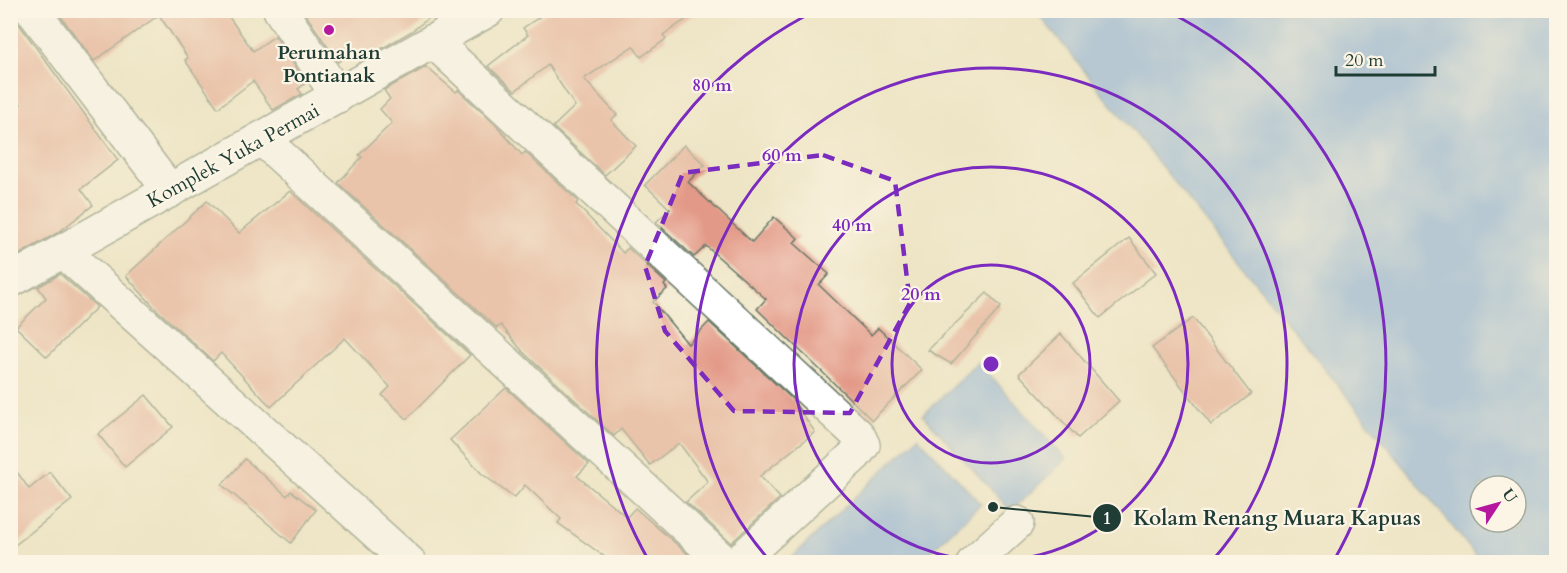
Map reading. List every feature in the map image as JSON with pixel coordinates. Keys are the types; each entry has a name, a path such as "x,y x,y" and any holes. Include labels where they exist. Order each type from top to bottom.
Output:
{"street":[{"path":"32,10 170,191"},
{"path":"280,10 338,96"},
{"name":"Komplek Yuka Permai","path":"10,281 488,10"},
{"path":"433,41 858,435 863,445 855,455 738,562"},
{"path":"262,139 724,562"},
{"path":"63,251 409,562"},
{"path":"974,562 1017,523"}],"highlighted area":[{"path":"823,155 895,181 910,303 850,413 734,411 665,331 645,266 683,173"}],"water":[{"path":"1036,11 1556,11 1556,562 1481,562"},
{"path":"978,362 1066,459 1011,511 923,415"},
{"path":"918,437 981,504 919,562 787,562"}],"building":[{"path":"56,10 224,10 253,51 275,36 306,83 298,89 302,94 273,110 253,81 218,108 185,60 188,58 159,15 94,61"},
{"path":"313,10 439,10 412,31 364,59 357,49 338,62 306,15"},
{"path":"550,10 700,10 663,35 666,39 641,57 633,46 584,79 617,115 611,120 636,146 605,175 553,127 575,106 548,65 515,91 488,66 528,35 523,28"},
{"path":"16,20 118,160 81,189 93,205 59,232 15,257 10,251 10,112 21,104 10,89 10,24"},
{"path":"426,67 456,92 458,90 497,126 522,155 525,152 578,201 576,204 623,253 628,248 666,283 664,285 667,289 653,302 688,344 709,322 791,398 815,432 760,476 780,498 731,543 686,502 708,482 679,443 650,465 621,429 614,436 523,352 501,325 497,328 338,183 362,157 359,155 392,123 380,109 390,99 384,90"},
{"path":"684,145 705,165 688,182 752,242 774,217 798,238 794,243 829,274 819,285 871,335 878,328 922,370 872,420 757,309 766,299 706,246 694,257 656,222 670,209 645,185"},
{"path":"290,191 470,355 407,419 382,395 390,387 345,338 271,407 221,353 213,361 155,308 126,276 207,201 239,233"},
{"path":"1129,238 1156,273 1100,318 1073,283"},
{"path":"60,274 97,307 47,357 16,327 46,298 38,287"},
{"path":"987,293 1001,307 951,364 928,350"},
{"path":"1193,318 1251,394 1211,425 1152,348"},
{"path":"1061,334 1119,401 1078,438 1019,374"},
{"path":"506,388 589,464 577,476 627,517 635,508 697,562 612,562 558,523 561,519 525,485 514,498 481,473 450,440"},
{"path":"146,395 173,427 125,467 98,434"},
{"path":"245,459 287,496 291,491 316,510 291,543 222,485"},
{"path":"10,462 29,489 50,472 72,500 10,549"}],"place":[{"name":"Perumahan Pontianak","path":"329,30"},
{"name":"Kolam Renang Muara Kapuas","path":"993,507"}]}
